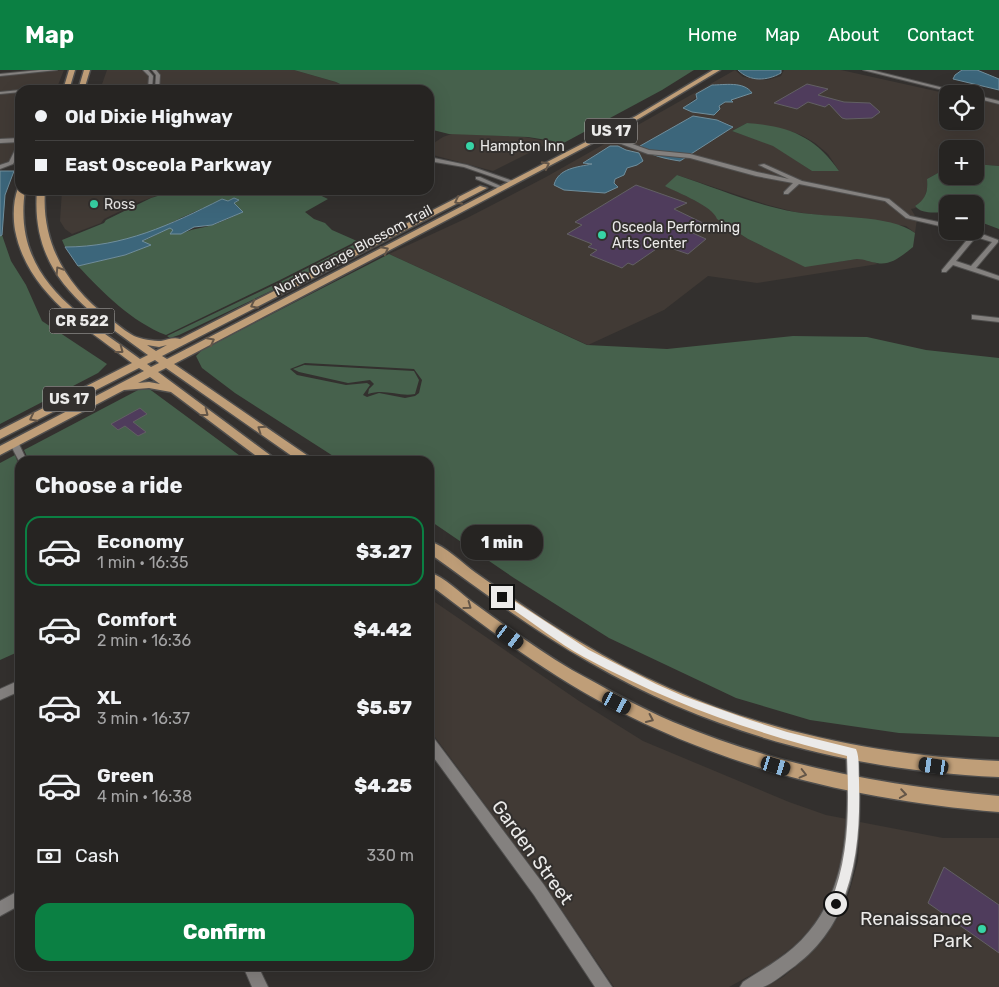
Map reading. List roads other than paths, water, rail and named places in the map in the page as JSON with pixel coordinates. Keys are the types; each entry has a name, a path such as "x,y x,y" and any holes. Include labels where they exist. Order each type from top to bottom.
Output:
{"main road":[{"path":"68,85 72,70"},
{"path":"82,85 87,70"},
{"path":"697,83 704,75 702,71"},
{"name":"North Orange Blossom Trail","path":"0,452 168,364 702,71"},
{"name":"North Orange Blossom Trail","path":"0,435 499,183 513,182 697,83 712,71"},
{"path":"605,134 602,130 606,125"},
{"name":"CR 522","path":"20,195 18,218 21,242 34,270 42,282 68,310 263,456"},
{"name":"CR 522","path":"41,195 40,223 42,234 54,261 80,299 155,356 300,456"},
{"path":"130,337 158,344 189,338"},
{"path":"116,390 148,385 175,390"},
{"path":"434,550 560,638 638,681 681,700 787,737 852,753 934,766 999,769"},
{"path":"434,581 532,653 602,695 668,727 747,757 791,771 854,786 935,799 999,804"}],"street":[{"path":"0,74 29,70"},
{"path":"19,71 55,70"},
{"path":"145,70 151,76 150,85"},
{"path":"154,70 158,75 157,85"},
{"path":"865,70 939,88"},
{"path":"0,93 15,92"},
{"path":"984,99 999,103"},
{"path":"721,164 709,156 698,152 687,154 648,152 610,138 656,150 687,154 702,160 756,174 799,181 840,192 887,200 908,217 939,224"},
{"path":"0,141 15,141"},
{"path":"0,167 11,162 15,153"},
{"path":"702,160 707,159 709,156"},
{"path":"434,160 465,166 499,183"},
{"path":"755,171 770,160"},
{"path":"434,164 499,183"},
{"path":"762,165 799,181"},
{"path":"786,193 799,181"},
{"path":"972,269 996,241 984,237"},
{"path":"944,271 966,240"},
{"path":"951,262 999,278"},
{"path":"975,317 999,320"},
{"path":"15,444 21,456"},
{"path":"0,695 15,688"},
{"name":"Garden Street","path":"434,747 539,890 604,987"},
{"path":"748,987 773,972 800,952 818,932 836,904 842,889 851,852 854,786 852,753"},
{"path":"0,909 15,900"},
{"path":"252,971 260,987"}],"water":[{"path":"738,70 781,70 781,73 770,78 759,79 748,77"},
{"path":"962,70 977,70 999,79 999,90 953,79"},
{"path":"712,85 739,85 752,93 731,100 733,102 725,102 719,106 720,109 714,115 692,112 683,108 697,99 696,94"},
{"path":"693,116 717,120 733,127 680,161 653,155 640,146"},
{"path":"610,146 618,146 639,153 643,161 627,168 624,175 615,179 614,183 618,187 605,193 564,190 554,185 556,179 564,172 575,167 592,164 583,163"},
{"path":"0,171 14,171 5,195 2,235 0,236"},
{"path":"234,198 239,200 234,203 243,212 212,225 194,227 181,234 170,234 173,230 170,228 142,241 151,245 125,255 78,266 65,247 87,246 127,239 165,226 222,199 228,201"}],"place":[{"name":"Hampton Inn","path":"470,146"},
{"name":"Ross","path":"94,204"},
{"name":"Osceola Performing Arts Center","path":"602,235"},
{"name":"Renaissance Park","path":"982,929"}]}
